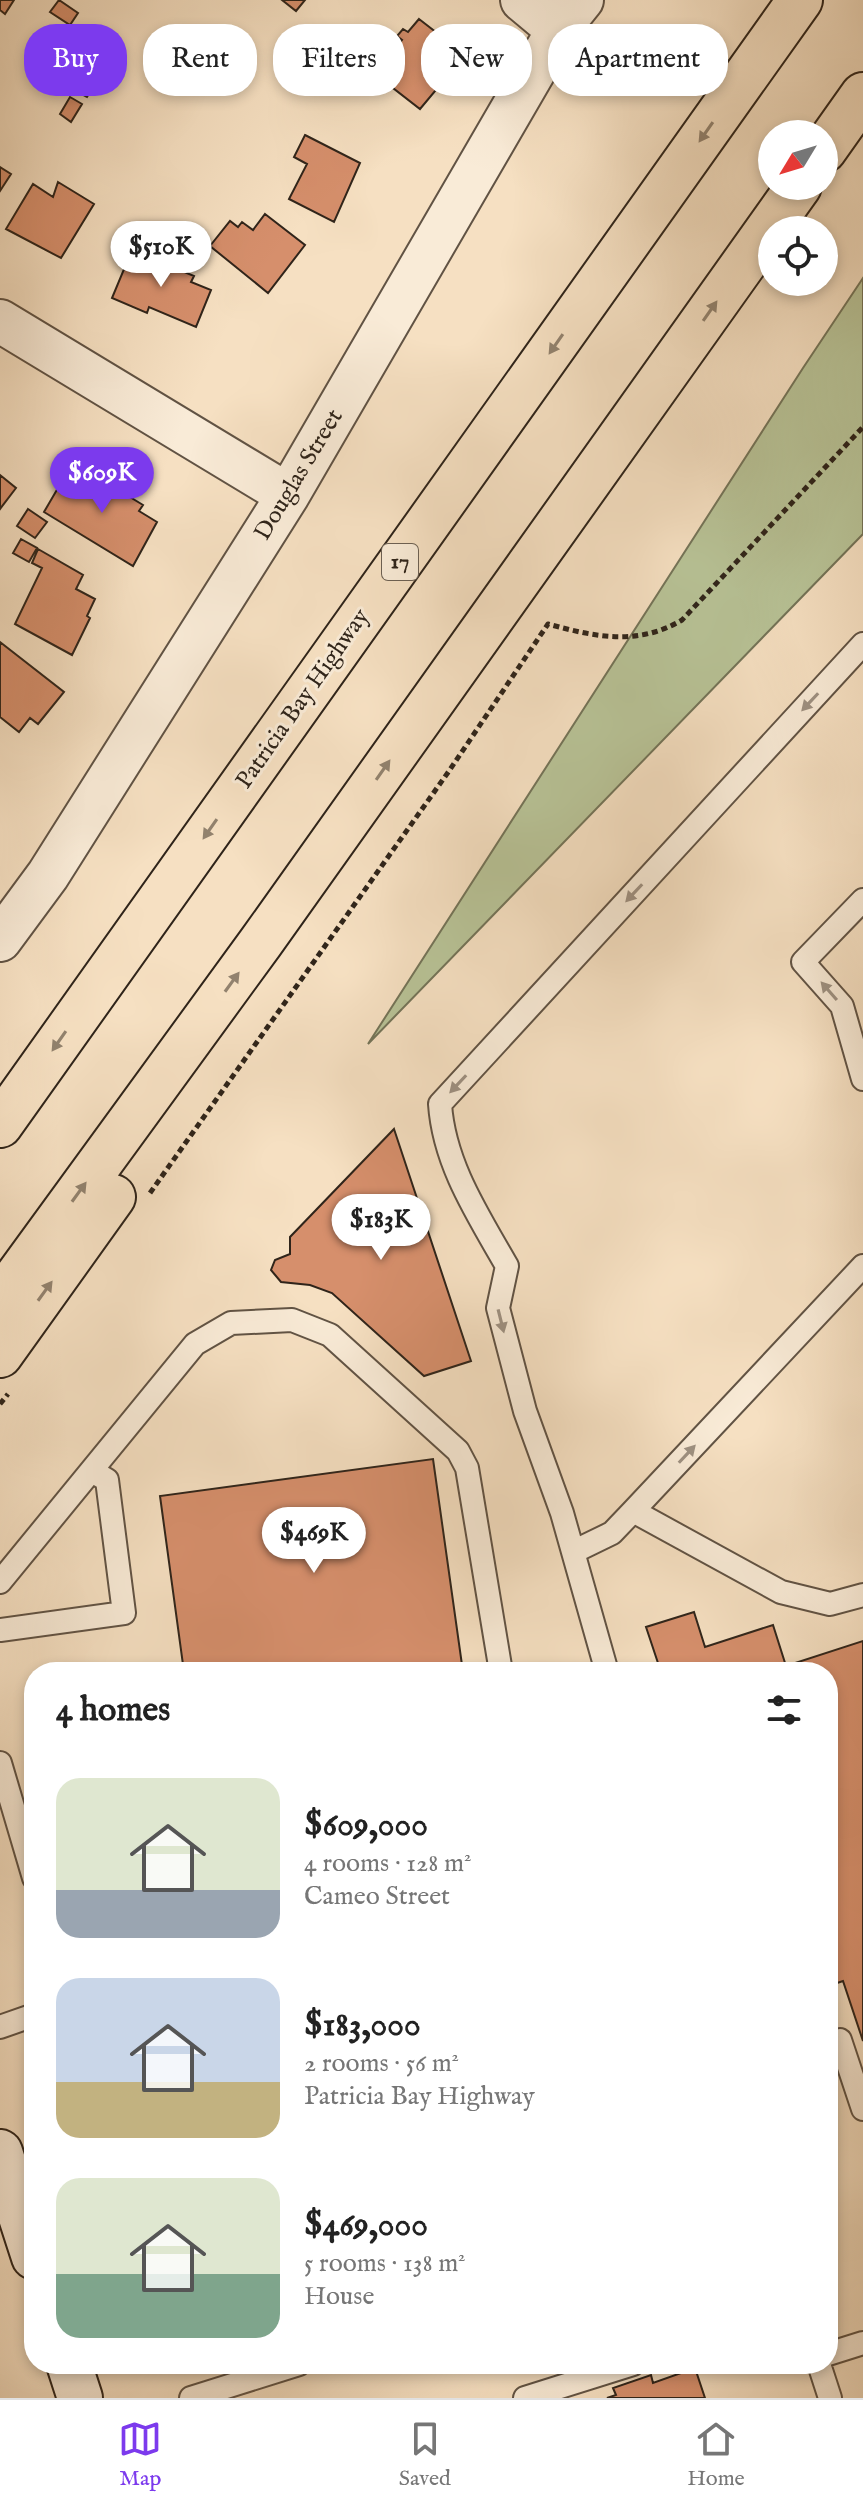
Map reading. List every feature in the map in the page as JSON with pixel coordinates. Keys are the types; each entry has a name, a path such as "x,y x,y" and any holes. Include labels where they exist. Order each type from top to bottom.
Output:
{"highway":[{"name":"Patricia Bay Highway","path":"0,1125 800,0"},
{"path":"838,130 863,95"},
{"path":"0,1300 261,942 789,200"},
{"path":"5,1373 545,593 665,375"}],"main road":[{"path":"0,2152 24,2226"},
{"path":"72,2374 80,2398"}],"street":[{"path":"522,0 570,15"},
{"name":"Douglas Street","path":"0,940 48,875 288,495 570,15"},
{"path":"0,321 288,495"}],"lane":[{"path":"604,1662 573,1552 525,1411 498,1308 507,1266 461,1183 442,1134 440,1104 863,644"},
{"path":"863,900 803,962 842,1006 863,1079"},
{"path":"573,1552 612,1533 863,1266"},
{"path":"0,1582 195,1344 231,1323 292,1320 330,1335 458,1451 467,1468 499,1662"},
{"path":"0,1630 124,1613 107,1480 92,1471"},
{"path":"633,1511 781,1592 830,1604 863,1595"},
{"path":"0,1763 24,1844"},
{"path":"0,2027 24,2019"},
{"path":"838,2041 863,2109"},
{"path":"838,2351 863,2343"},
{"path":"191,2398 267,2374"},
{"path":"525,2398 601,2374"},
{"path":"822,2374 830,2398"}],"path":[{"path":"147,1198 449,771 548,624 580,633 621,637 657,635 682,620 862,429"},
{"path":"0,1404 5,1373"}],"green space":[{"path":"863,278 863,534 368,1044 803,368"}],"building":[{"path":"0,0 14,0 5,14 0,10"},
{"path":"59,0 78,13 68,24 50,12"},
{"path":"282,0 305,0 296,11"},
{"path":"419,19 425,24 421,24 421,96 431,96 420,109 403,96 405,30 408,32"},
{"path":"70,97 82,104 71,122 60,114"},
{"path":"305,135 360,163 334,222 289,199 307,164 294,157"},
{"path":"0,167 11,174 0,191"},
{"path":"58,182 94,204 61,258 6,229 33,184 53,197"},
{"path":"265,214 305,245 268,293 210,246 230,221 238,227 242,222 253,230"},
{"path":"132,250 194,276 191,282 211,290 196,327 149,307 147,313 112,298"},
{"path":"69,469 88,480 92,474 143,505 139,511 157,522 133,566 44,512"},
{"path":"0,475 16,488 0,509"},
{"path":"28,509 47,522 35,538 17,526"},
{"path":"21,539 37,548 29,562 13,553"},
{"path":"38,549 83,575 76,589 95,599 87,616 90,618 72,655 15,624 42,568 32,563"},
{"path":"0,642 64,692 38,724 30,718 19,732 0,717"},
{"path":"394,1129 471,1361 424,1376 332,1293 310,1285 281,1282 271,1270 275,1260 290,1254 290,1237"},
{"path":"433,1459 462,1662 183,1662 160,1496"},
{"path":"694,1612 705,1647 773,1625 785,1662 658,1662 646,1627"},
{"path":"863,1641 863,2041 843,1981 838,1983 838,1662 798,1662"},
{"path":"678,2374 697,2374 705,2398 607,2398 616,2395 613,2388 651,2375 653,2383"}]}
